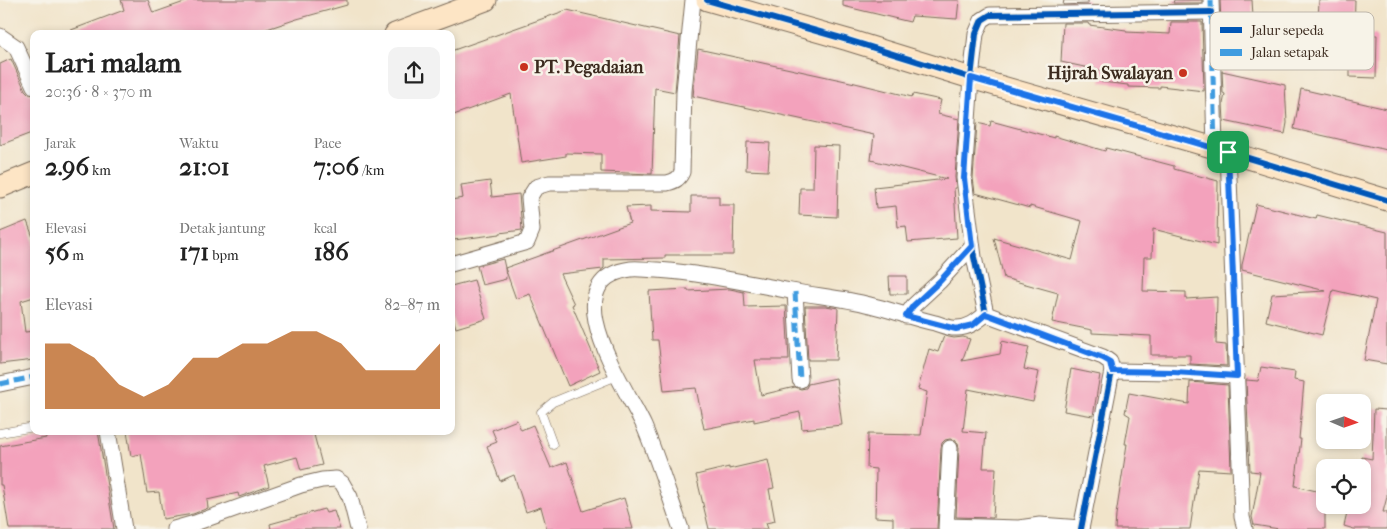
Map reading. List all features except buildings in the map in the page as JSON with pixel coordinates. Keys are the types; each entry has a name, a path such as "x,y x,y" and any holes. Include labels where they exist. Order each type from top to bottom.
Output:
{"street":[{"path":"420,24 461,3 463,0"},
{"path":"405,30 486,0"},
{"path":"455,263 527,242 532,230 529,198 536,187 549,183 667,183 674,182 680,177 682,172 684,91 693,0"},
{"path":"707,0 1387,200"},
{"path":"986,314 972,246 964,178 976,34 982,20 990,15 1211,6"},
{"path":"0,36 16,46 30,77"},
{"path":"1216,70 1237,376 1242,517 1245,529"},
{"path":"0,186 30,175"},
{"path":"906,316 913,306 940,281 972,246"},
{"path":"681,529 667,486 643,425 617,376 600,338 595,313 595,300 597,289 603,280 621,271 633,269 681,272 868,304 956,329 973,325 986,314"},
{"path":"795,292 800,380"},
{"path":"950,448 946,527 1019,528 1040,526 1081,528 1112,371 1110,362 986,314"},
{"path":"1112,371 1237,376"},
{"path":"0,384 30,378"},
{"path":"109,435 124,529"},
{"path":"174,529 301,485 322,480 336,480 342,483 350,497 358,529"}],"lane":[{"path":"553,445 541,412 553,402 617,376"},
{"path":"0,433 30,428"}],"marked path":[{"path":"1211,0 1211,12"},
{"path":"1213,70 1215,148"},
{"path":"795,292 800,380"},
{"path":"0,384 30,378"}],"cycle path":[{"path":"707,0 1387,200"},
{"path":"1081,529 1112,371 1110,362 1103,357 986,314 974,257 964,178 976,34 982,20 990,15 1210,12"}],"place":[{"name":"PT. Pegadaian","path":"524,67"},
{"name":"Hijrah Swalayan","path":"1183,73"}],"route":[{"path":"971,78 1228,152 1237,376 1112,371 1110,362 1103,358 986,314 973,325 956,329 906,316 913,306 940,281 972,246 964,178 971,78"}]}
